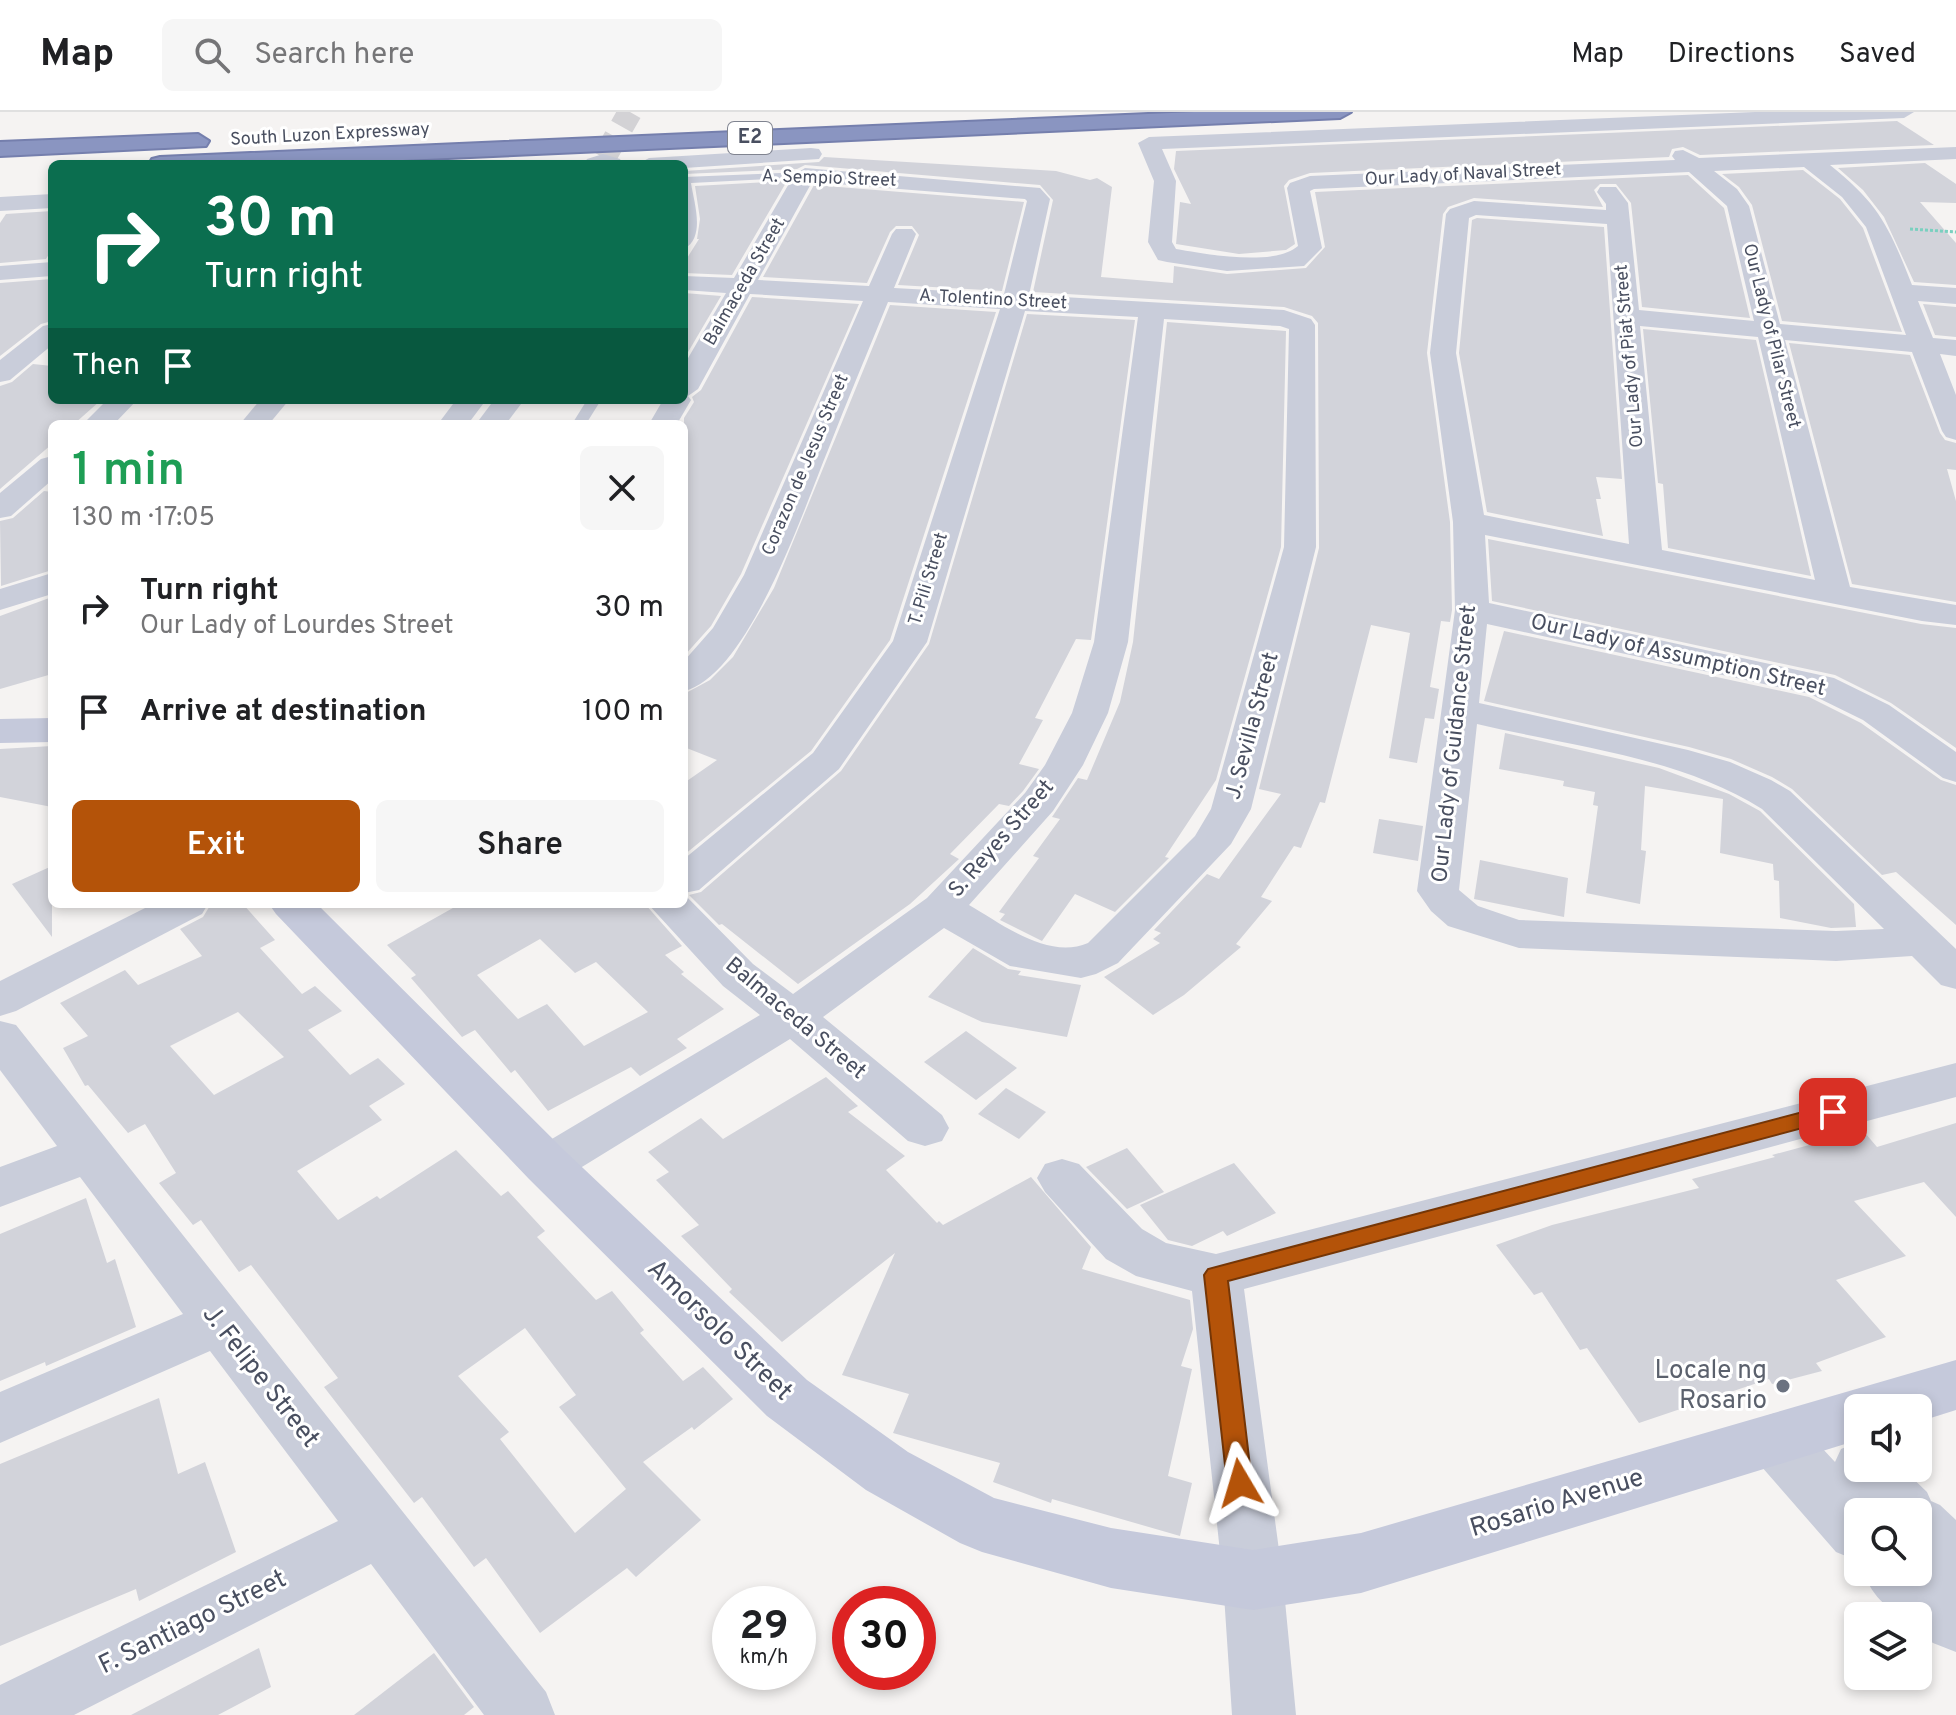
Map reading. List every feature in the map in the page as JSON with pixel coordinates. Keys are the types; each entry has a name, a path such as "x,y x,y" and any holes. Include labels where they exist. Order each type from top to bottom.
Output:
{"highway":[{"name":"South Luzon Expressway","path":"0,149 852,112"},
{"name":"South Luzon Expressway","path":"251,160 1340,112"},
{"path":"0,171 48,169"}],"main road":[{"path":"0,731 48,728"},
{"name":"Amorsolo Street","path":"295,908 547,1165 787,1398 887,1471 982,1523 1111,1558 1253,1580"},
{"path":"1926,1394 1956,1385"},
{"name":"Rosario Avenue","path":"1253,1580 1361,1563 1828,1436"}],"street":[{"path":"1637,123 1904,112"},
{"name":"Our Lady of Naval Street","path":"1637,123 1149,143 1165,181 1160,242 1167,255 1227,264 1295,261 1310,248 1298,188 1301,185 1956,153"},
{"name":"Our Lady of Pilar Street","path":"1637,123 1695,164 1738,206 1835,594"},
{"path":"1914,155 1945,175"},
{"path":"1808,159 1850,192 1877,226 1956,431"},
{"path":"688,164 808,165"},
{"name":"A. Sempio Street","path":"808,165 1019,191 1039,199"},
{"name":"Balmaceda Street","path":"688,382 744,286 808,165"},
{"name":"Our Lady of Piat Street","path":"1584,169 1617,203 1646,556"},
{"name":"T. Pili Street","path":"688,877 826,761 910,642 1015,301 1039,199"},
{"path":"0,204 48,201"},
{"name":"Our Lady of Guidance Street","path":"1618,218 1474,208 1458,214 1443,353 1469,522 1472,610 1438,891 1450,911 1477,924 1519,934 1836,946 1922,941"},
{"name":"Corazon de Jesus Street","path":"688,677 699,668 735,623 773,544 904,234"},
{"path":"0,273 48,269"},
{"name":"A. Tolentino Street","path":"688,283 1284,318 1302,325"},
{"path":"1904,292 1956,296"},
{"name":"S. Reyes Street","path":"547,1165 794,1016 942,908 1039,802 1064,765 1090,713 1111,642 1152,310"},
{"path":"1628,317 1956,348"},
{"name":"J. Sevilla Street","path":"942,908 1025,956 1081,963 1103,953 1211,844 1231,809 1300,547 1302,325"},
{"path":"0,374 48,335"},
{"path":"101,420 119,404"},
{"path":"258,420 272,404"},
{"path":"0,509 48,468"},
{"path":"1469,522 1956,615"},
{"path":"0,600 48,584"},
{"name":"Our Lady of Assumption Street","path":"1472,610 1821,686 1859,701 1886,717 1956,770"},
{"path":"1460,709 1663,755 1713,768 1751,783 1776,800 1956,974"},
{"path":"0,1000 179,908"},
{"name":"Balmaceda Street","path":"673,908 738,975 794,1016 925,1128"},
{"name":"J. Felipe Street","path":"0,1037 523,1715"},
{"path":"1062,1178 1124,1244 1154,1261 1216,1275 1956,1080"},
{"path":"0,1188 89,1153"},
{"path":"1216,1275 1253,1580 1264,1715"},
{"path":"0,1418 218,1323"},
{"path":"1828,1436 1847,1498"},
{"path":"1876,1482 1891,1498"},
{"name":"F. Santiago Street","path":"7,1715 379,1530"},
{"path":"1932,1539 1956,1555"},
{"path":"1912,1586 1956,1621"}],"lane":[{"name":"A. Sempio Street","path":"688,180 808,165"},
{"name":"A. Sempio Street","path":"688,201 692,228 688,237"}],"path":[{"path":"1877,226 1956,232"}],"building":[{"path":"1897,121 1934,145 1700,155 1683,147 1672,149 1669,157 1310,173 1289,180 1284,186 1295,244 1286,250 1239,254 1176,244 1180,202 1191,204 1174,169 1176,151"},
{"path":"824,157 1056,171 1090,180 1097,178 1112,187 1101,277 1173,283 1174,266 1227,274 1306,268 1325,247 1315,192 1688,175 1724,208 1750,318 1642,307 1631,203 1616,184 1600,184 1594,190 1603,207 1474,198 1448,207 1443,214 1427,353 1450,522 1452,610 1450,622 1441,621 1430,687 1439,689 1434,719 1425,718 1417,763 1389,758 1410,633 1371,625 1325,803 1320,802 1301,848 1294,846 1261,897 1272,901 1236,944 1241,947 1184,995 1153,1015 1104,977 1160,943 1153,939 1161,933 1154,930 1207,874 1219,879 1281,794 1259,789 1319,548 1318,323 1312,316 1284,307 1033,292 1053,200 1040,185 805,165 797,169 688,174 688,171 819,162"},
{"path":"1925,163 1956,184 1956,203 1920,202 1956,243 1956,285 1914,282 1884,217 1863,190 1838,168"},
{"path":"1803,170 1840,199 1863,228 1902,332 1782,321 1752,205 1739,187 1722,174"},
{"path":"787,181 732,275 688,273 688,257 699,239 700,219 695,186"},
{"path":"814,185 1024,202 1002,291 898,285 919,235 912,226 896,226 890,232 867,283 763,277"},
{"path":"48,211 46,259 0,263 0,223 6,214"},
{"path":"1472,220 1604,227 1622,479 1596,477 1601,499 1596,499 1603,536 1487,512 1459,353"},
{"path":"48,279 48,322 41,324 0,356 0,283"},
{"path":"688,293 721,296 688,352"},
{"path":"752,297 859,304 741,574 711,626 688,652 688,420 684,418 694,402 692,397 701,390"},
{"path":"1923,304 1956,307 1956,337 1935,335"},
{"path":"890,305 996,312 890,640 811,751 688,852 688,780 717,760 688,749 688,692 710,680 733,657 774,588"},
{"path":"1027,314 1135,320 1091,640 1076,639 1035,718 1043,720 1019,764 1039,769 1023,791 1009,806 999,804 950,854 959,859 910,904 798,984 722,924 719,925 689,895 701,892 841,771 929,644"},
{"path":"1167,322 1286,331 1281,547 1216,780 1165,857 1169,858 1115,912 1075,894 1042,941 1000,920 1005,914 999,912 1039,858 1033,856 1060,819 1052,817 1078,778 1087,780 1120,702 1133,642"},
{"path":"1643,329 1756,340 1811,576 1668,548 1663,484 1658,483"},
{"path":"1789,343 1910,355 1940,433 1945,440 1956,443 1956,470 1947,469 1956,501 1956,602 1852,584"},
{"path":"33,364 48,366 48,404 97,404 79,420 48,420 48,447 0,489 0,386 12,382"},
{"path":"44,491 48,492 48,571 1,586 0,521 13,518"},
{"path":"1488,539 1921,624 1956,628 1956,748 1891,703 1835,675 1492,601"},
{"path":"48,598 48,675 0,689 0,616"},
{"path":"1504,631 1809,697 1861,723 1941,780 1956,785 1956,925 1896,872 1882,875 1792,789 1772,777 1731,759 1689,747 1484,701"},
{"path":"1505,733 1659,768 1729,794 1760,811 1854,904 1856,927 1831,928 1780,918 1779,881 1774,880 1773,864 1720,853 1723,799 1645,786 1641,850 1646,851 1640,904 1586,893 1598,806 1593,805 1595,792 1563,786 1564,781 1499,769"},
{"path":"48,746 48,806 0,797 0,749"},
{"path":"1379,819 1423,826 1418,861 1373,853"},
{"path":"1480,860 1568,878 1564,917 1474,899"},
{"path":"48,868 52,937 12,884"},
{"path":"209,908 247,908 275,940 260,948 302,994 315,986 342,1011 308,1030 350,1075 378,1058 405,1084 369,1106 382,1120 297,1171 338,1220 377,1196 380,1199 456,1150 501,1196 508,1191 545,1231 537,1237 596,1300 612,1291 644,1330 640,1333 683,1381 703,1367 733,1399 694,1430 692,1427 643,1462 701,1520 636,1577 627,1568 540,1633 486,1558 474,1567 422,1497 414,1503 324,1387 338,1378 251,1265 239,1272 201,1220 193,1225 159,1183 176,1173 145,1124 128,1133 88,1085 85,1086 63,1048 88,1036 60,1003 125,970 138,985 202,956 180,929 203,917","holes":["238,1012 284,1057 214,1095 170,1046","525,1328 576,1395 559,1407 626,1489 575,1533 500,1439 509,1432 458,1376"]},
{"path":"453,908 649,908 682,946 665,955 684,972 681,974 724,1009 677,1039 687,1048 640,1076 631,1067 548,1111 515,1070 511,1073 475,1030 462,1037 411,978 416,975 387,945","holes":["540,939 575,973 596,962 648,1012 584,1046 547,1004 518,1019 477,975"]},
{"path":"973,948 1008,969 1021,971 1018,975 1081,985 1067,1037 982,1022 928,997"},
{"path":"966,1031 1017,1068 976,1100 924,1062"},
{"path":"826,1077 858,1106 848,1112 905,1156 886,1170 937,1223 939,1221 943,1225 1031,1177 1091,1247 1082,1269 1190,1300 1193,1329 1181,1366 1192,1369 1168,1476 1192,1483 1180,1536 1052,1499 1051,1503 993,1482 1000,1463 893,1433 909,1394 842,1375 895,1253 782,1342 729,1292 732,1289 681,1236 699,1225 656,1180 669,1172 648,1152 701,1118 723,1139"},
{"path":"1006,1088 1046,1112 1019,1139 978,1114"},
{"path":"1956,1123 1956,1217 1924,1182 1854,1201 1906,1256 1836,1280 1886,1337 1816,1363 1822,1371 1772,1384 1769,1379 1639,1423 1587,1348 1580,1350 1542,1292 1534,1295 1496,1245 1552,1225 1699,1188 1692,1179 1824,1141 1820,1137 1860,1127 1877,1147"},
{"path":"1127,1148 1164,1192 1127,1209 1086,1167"},
{"path":"1234,1163 1276,1213 1227,1236 1223,1231 1192,1246 1168,1240 1140,1205"},
{"path":"86,1198 107,1263 115,1259 136,1327 46,1366 45,1362 0,1381 0,1234"},
{"path":"159,1398 178,1474 205,1462 236,1552 139,1601 136,1589 0,1646 0,1464"},
{"path":"259,1648 271,1687 218,1715 131,1715"},
{"path":"434,1653 474,1707 464,1715 354,1715"}],"tunnel":[{"path":"604,158 630,112"}],"place":[{"name":"Locale ng Rosario","path":"1783,1386"}],"route":[{"path":"1240,1483 1216,1275 1833,1112"}]}
